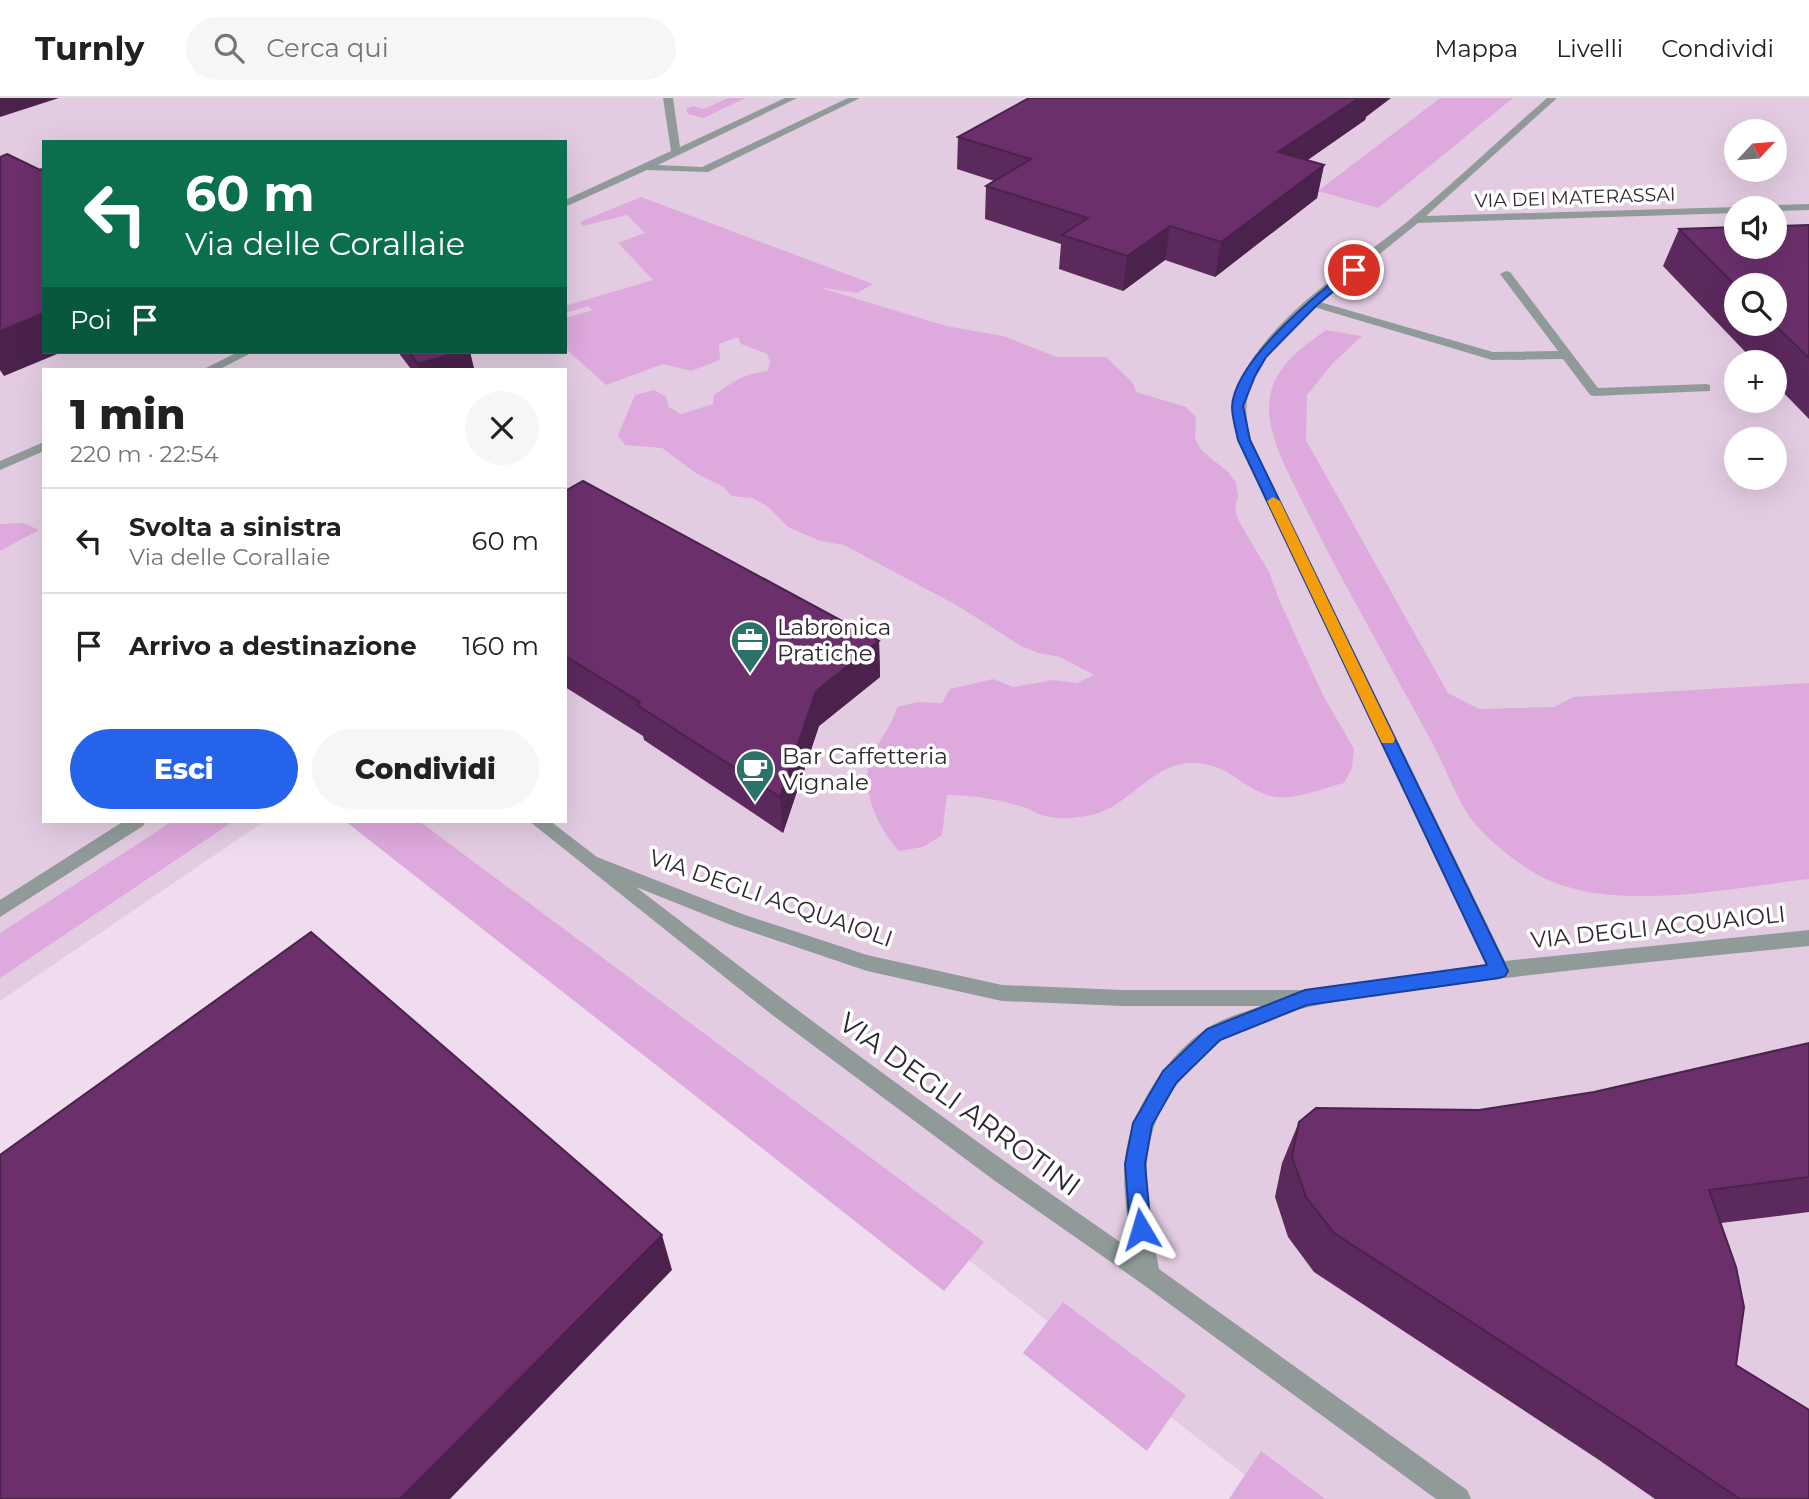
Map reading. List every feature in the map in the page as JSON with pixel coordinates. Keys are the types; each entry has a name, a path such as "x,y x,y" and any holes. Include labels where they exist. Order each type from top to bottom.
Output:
{"street":[{"path":"668,98 676,152"},
{"path":"567,203 792,98"},
{"path":"644,167 704,170 855,98"},
{"path":"1499,971 1244,440 1238,406 1249,376 1262,355 1313,303 1415,220 1552,98"},
{"path":"1787,208 1809,207"},
{"name":"VIA DEI MATERASSAI","path":"1415,220 1724,210"},
{"path":"1506,274 1594,391 1706,388"},
{"path":"1313,303 1492,356 1566,355"},
{"path":"212,368 243,354"},
{"path":"0,466 40,453"},
{"path":"0,910 134,823"},
{"name":"VIA DEGLI ARROTINI","path":"541,823 597,864 778,1008 1003,1174 1149,1275 1458,1499"},
{"name":"VIA DEGLI ACQUAIOLI","path":"597,864 738,920 867,963 1002,993 1122,998 1305,998 1499,971 1809,938"},
{"name":"VIA DEGLI ACQUAIOLI","path":"1149,1275 1137,1206 1135,1164 1142,1123 1170,1077 1214,1035 1305,998"}],"shaded area":[{"path":"0,98 1809,98 1809,1499 1276,1499 407,823 567,823 567,368 42,368 42,823 262,823 0,1001"},
{"path":"728,98 746,98 703,118 688,114 686,109 693,106 704,109"},
{"path":"1440,98 1513,98 1378,208 1318,191"},
{"path":"641,197 873,284 857,293 818,287 946,326 1003,336 1057,357 1106,357 1133,383 1136,392 1186,407 1196,417 1195,439 1202,451 1228,472 1236,483 1238,496 1235,508 1238,520 1269,572 1324,697 1354,749 1352,768 1344,783 1298,796 1271,796 1214,766 1189,763 1175,765 1163,771 1105,811 1068,818 1045,816 993,799 947,795 942,835 923,847 899,851 884,831 872,806 867,781 872,756 897,707 918,702 942,703 950,689 993,679 1013,687 1053,680 1077,683 1094,675 1060,657 1021,646 958,606 844,545 820,541 788,527 767,506 752,498 731,496 724,487 697,474 662,448 625,445 618,435 635,395 654,390 666,397 669,407 681,414 713,404 714,395 745,376 768,371 770,362 767,354 741,344 738,337 719,344 720,360 691,371 663,364 606,385 567,350 567,317 592,310 588,306 567,313 567,305 653,280 618,243 645,233 627,215 583,226 580,222"},
{"path":"1326,330 1362,336 1334,362 1307,395 1306,440 1448,693 1479,709 1554,707 1573,697 1809,683 1809,879 1668,895 1595,893 1562,885 1533,872 1498,847 1475,824 1463,807 1433,745 1331,557 1275,442 1269,407 1274,382 1296,353"},
{"path":"23,523 39,530 0,551 0,524"},
{"path":"170,823 231,823 0,978 0,933"},
{"path":"348,823 422,823 984,1242 944,1291"},
{"path":"1063,1302 1186,1395 1147,1451 1023,1353"},
{"path":"1261,1451 1325,1499 1229,1499"}],"building":[{"path":"1029,98 1359,98 1278,152 1324,165 1221,242 1170,226 1127,256 1062,235 1088,218 986,186 1031,159 958,137"},
{"path":"7,154 42,169 42,314 0,331 0,157"},
{"path":"1809,225 1809,358 1786,336 1787,273 1724,274 1679,229 1724,227 1724,259 1787,259 1787,226"},
{"path":"410,354 451,354 418,364"},
{"path":"583,481 879,641 816,691 780,797 637,705 640,702 567,657 567,490"},
{"path":"311,932 662,1235 400,1499 0,1499 0,1155"},
{"path":"1809,1043 1809,1177 1709,1190 1736,1267 1744,1307 1736,1365 1809,1410 1809,1499 1740,1499 1334,1233 1306,1197 1292,1157 1299,1122 1316,1108 1479,1110 1594,1092"}],"slow traffic":[{"path":"1273,501 1388,739"}],"place":[{"name":"Labronica Pratiche","path":"750,674"},
{"name":"Bar Caffetteria Vignale","path":"755,803"}],"route":[{"path":"1141,1229 1135,1164 1142,1123 1170,1077 1214,1035 1305,998 1499,971 1244,440 1238,406 1249,376 1262,355 1313,303 1354,270"}]}
